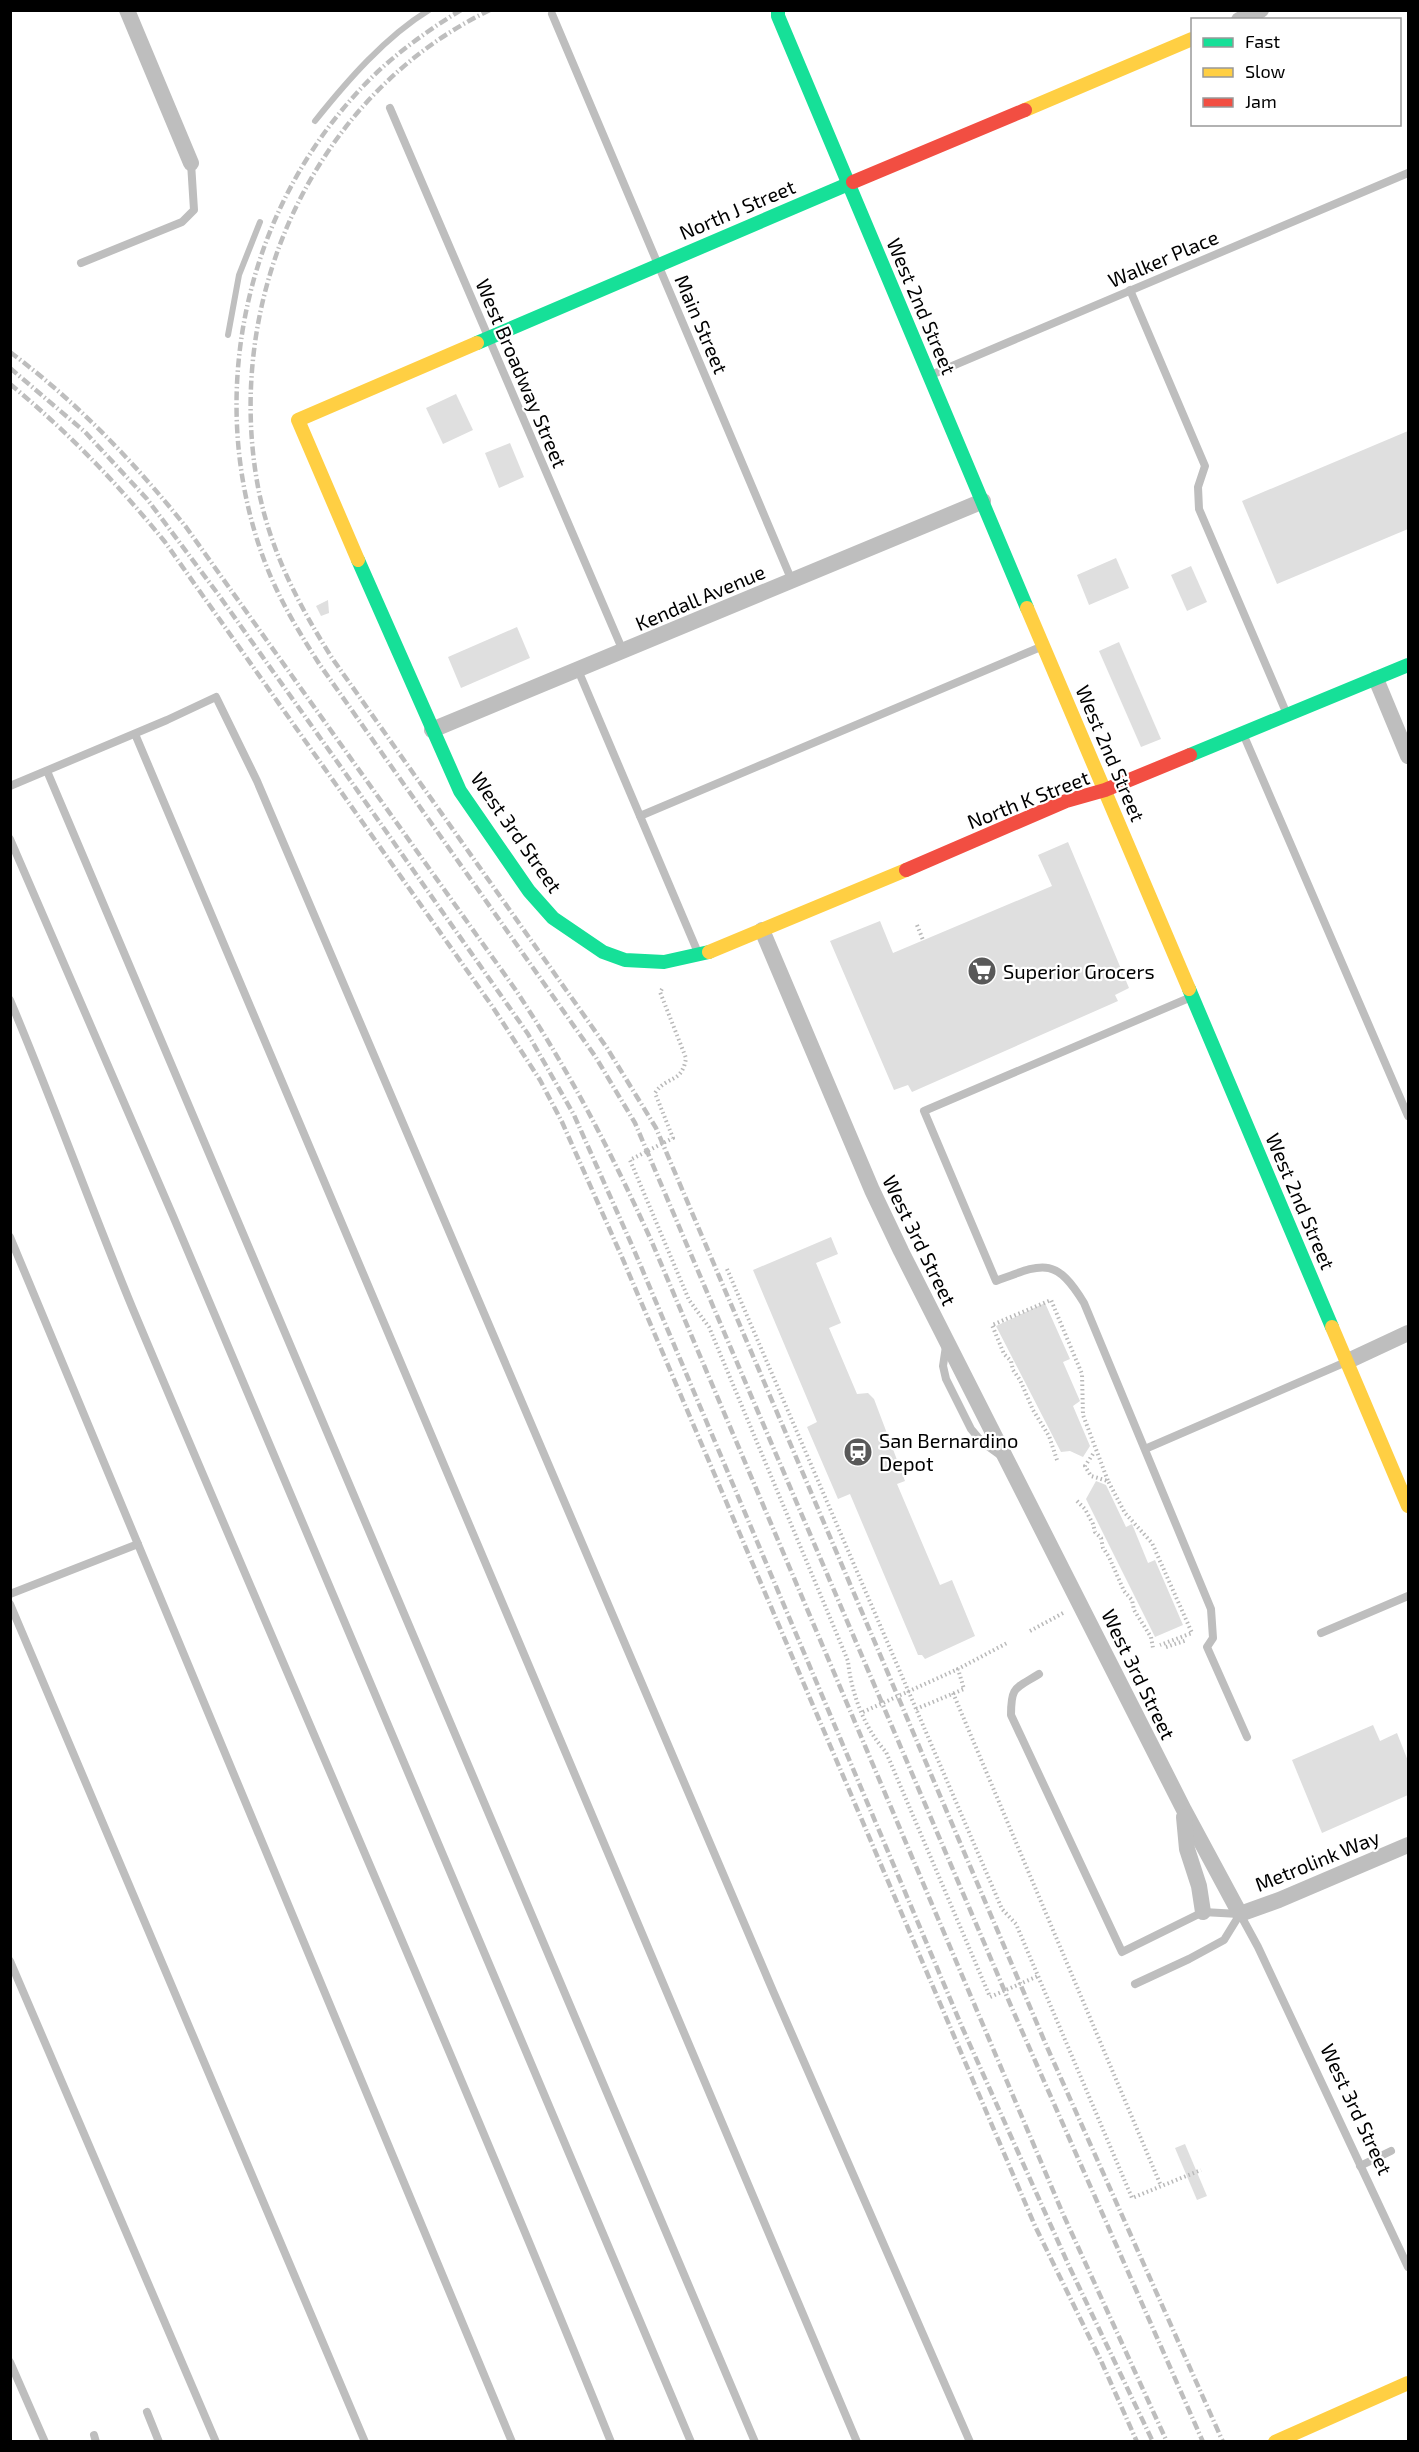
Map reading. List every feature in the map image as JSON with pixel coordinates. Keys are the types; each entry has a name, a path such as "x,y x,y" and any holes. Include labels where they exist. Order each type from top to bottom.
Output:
{"street":[{"path":"127,10 191,163"},
{"path":"1243,18 1260,10"},
{"name":"West 2nd Street","path":"775,12 1408,1506"},
{"name":"North J Street","path":"298,420 1191,39"},
{"name":"West 3rd Street","path":"298,420 460,791 529,891 553,918 603,952 625,960 664,962 699,956 762,930 872,1190 1184,1810 1240,1914"},
{"name":"Kendall Avenue","path":"432,730 983,501"},
{"name":"North K Street","path":"762,930 1066,801 1105,790 1408,665"},
{"path":"1376,679 1408,756"},
{"path":"1348,1360 1408,1333"},
{"path":"1184,1810 1187,1849 1199,1886 1203,1912"},
{"name":"Metrolink Way","path":"1240,1914 1280,1900 1408,1845"},
{"path":"1280,2439 1408,2383"}],"lane":[{"path":"775,12 791,10"},
{"name":"Main Street","path":"552,14 792,581"},
{"name":"West Broadway Street","path":"390,108 623,652"},
{"path":"81,263 182,222 194,210 191,163"},
{"name":"Walker Place","path":"930,375 1408,173"},
{"path":"1130,290 1205,466 1198,487 1199,509 1287,715"},
{"path":"640,816 1044,646"},
{"path":"578,670 699,956"},
{"path":"10,786 135,734 216,697 257,781 773,1991 970,2442"},
{"path":"1243,733 1408,1116"},
{"path":"135,734 857,2442"},
{"path":"47,771 755,2442"},
{"path":"10,839 173,1216 692,2442"},
{"path":"1192,997 924,1111 996,1281 1039,1265 1056,1271 1074,1287 1084,1303 1210,1609 1213,1638 1207,1647 1247,1737"},
{"path":"10,1000 50,1094 130,1301 502,2178 611,2442"},
{"path":"10,1238 512,2442"},
{"path":"1145,1449 1348,1360"},
{"path":"10,1594 138,1544"},
{"path":"1321,1633 1408,1596"},
{"path":"10,1604 365,2442"},
{"name":"Metrolink Way","path":"1039,1674 1015,1689 1011,1695 1011,1715 1122,1952 1203,1912 1240,1914 1224,1940 1135,1984"},
{"name":"West 3rd Street","path":"1240,1914 1258,1947 1408,2266"},
{"path":"10,1961 216,2442"},
{"path":"1360,2166 1391,2151"},
{"path":"10,2362 45,2442"},
{"path":"147,2412 159,2442"}],"path":[{"path":"917,926 923,940"},
{"path":"662,989 660,992 686,1058 684,1069 679,1077 660,1085 655,1093 673,1138 630,1160 690,1300 709,1327 848,1661 850,1683 874,1738 886,1752 990,1997 1038,1976"},
{"path":"727,1269 1002,1909 1016,1924 1132,2198 1201,2170"},
{"path":"1057,1460 1049,1436 1033,1410 1013,1370 1011,1361 1004,1354 992,1325 1051,1300 1082,1374 1083,1415 1108,1481 1125,1513 1152,1543 1192,1633 1160,1646"},
{"path":"1093,1454 1085,1466 1091,1476 1108,1481"},
{"path":"1077,1501 1085,1509 1095,1532 1101,1538 1103,1548 1124,1591 1132,1600 1134,1610 1151,1637 1154,1647"},
{"path":"1030,1630 1068,1610"},
{"path":"1166,1647 1187,1640"},
{"path":"863,1712 958,1669 1007,1642"},
{"path":"916,1709 964,1689 958,1669"},
{"path":"953,1693 1161,2186"}],"building":[{"path":"456,394 473,430 443,444 426,408"},
{"path":"1408,431 1408,529 1277,584 1242,501"},
{"path":"510,443 524,477 499,488 485,453"},
{"path":"1116,558 1129,588 1089,605 1077,575"},
{"path":"1191,566 1207,602 1187,611 1171,575"},
{"path":"328,600 329,613 321,616 316,606"},
{"path":"517,627 530,658 461,688 448,657"},
{"path":"1119,642 1161,739 1141,747 1099,651"},
{"name":"Superior Grocers","path":"1068,842 1129,988 1115,995 1118,1001 912,1092 908,1085 894,1090 830,941 880,921 893,953 1052,886 1038,855"},
{"path":"831,1237 838,1254 816,1263 841,1323 829,1328 857,1394 868,1393 874,1399 905,1481 897,1484 940,1585 952,1580 975,1636 925,1659 922,1655 918,1655 850,1494 838,1499 807,1427 817,1422 753,1270"},
{"path":"1045,1303 1070,1359 1063,1362 1080,1401 1073,1406 1090,1446 1083,1457 1070,1451 1061,1452 996,1326"},
{"path":"1096,1481 1106,1485 1126,1527 1132,1524 1148,1563 1155,1560 1183,1625 1155,1637 1086,1499"},
{"path":"1373,1725 1380,1741 1397,1733 1408,1761 1408,1795 1322,1833 1292,1760"},
{"path":"1185,2144 1207,2196 1197,2200 1175,2148"}],"waterway":[{"path":"315,121 382,46 429,10"},
{"path":"228,335 239,275 260,222"}],"railway":[{"path":"461,10 405,49 355,95 317,144 285,197 262,254 246,314 238,375 238,436 246,497 263,557 288,613 320,665 595,1056 635,1123 1014,2013 1203,2442"},
{"path":"490,10 428,47 375,94 330,148 295,210 270,275 255,345 251,416 258,487 263,510 287,576 332,658 607,1048 656,1128 1047,2047 1223,2442"},
{"path":"10,352 35,371 104,434 186,527 515,989 571,1081 620,1174 651,1240 1063,2214 1167,2442"},
{"path":"10,368 85,432 147,499 218,594 528,1034 574,1115 634,1250 962,2027 1069,2266 1153,2442"},
{"path":"10,384 92,459 165,542 492,1006 540,1080 562,1122 621,1255 1035,2226 1102,2363 1137,2442"}],"traffic: fast":[{"path":"778,10 778,16 1027,608"},
{"path":"477,343 853,182"},
{"path":"358,560 460,791 529,891 553,918 603,952 625,960 664,962 709,952"},
{"path":"1190,755 1408,665"},
{"path":"1189,989 1332,1327"}],"traffic: slow":[{"path":"1025,110 1191,39"},
{"path":"358,560 298,420 477,343"},
{"path":"1027,608 1189,989"},
{"path":"709,952 906,870"},
{"path":"1332,1327 1408,1506"},
{"path":"1275,2442 1408,2383"}],"traffic: jam":[{"path":"853,182 1025,110"},
{"path":"906,870 1066,801 1105,790 1190,755"}],"place":[{"name":"Superior Grocers","path":"982,971"},
{"name":"San Bernardino Depot","path":"858,1452"}]}
